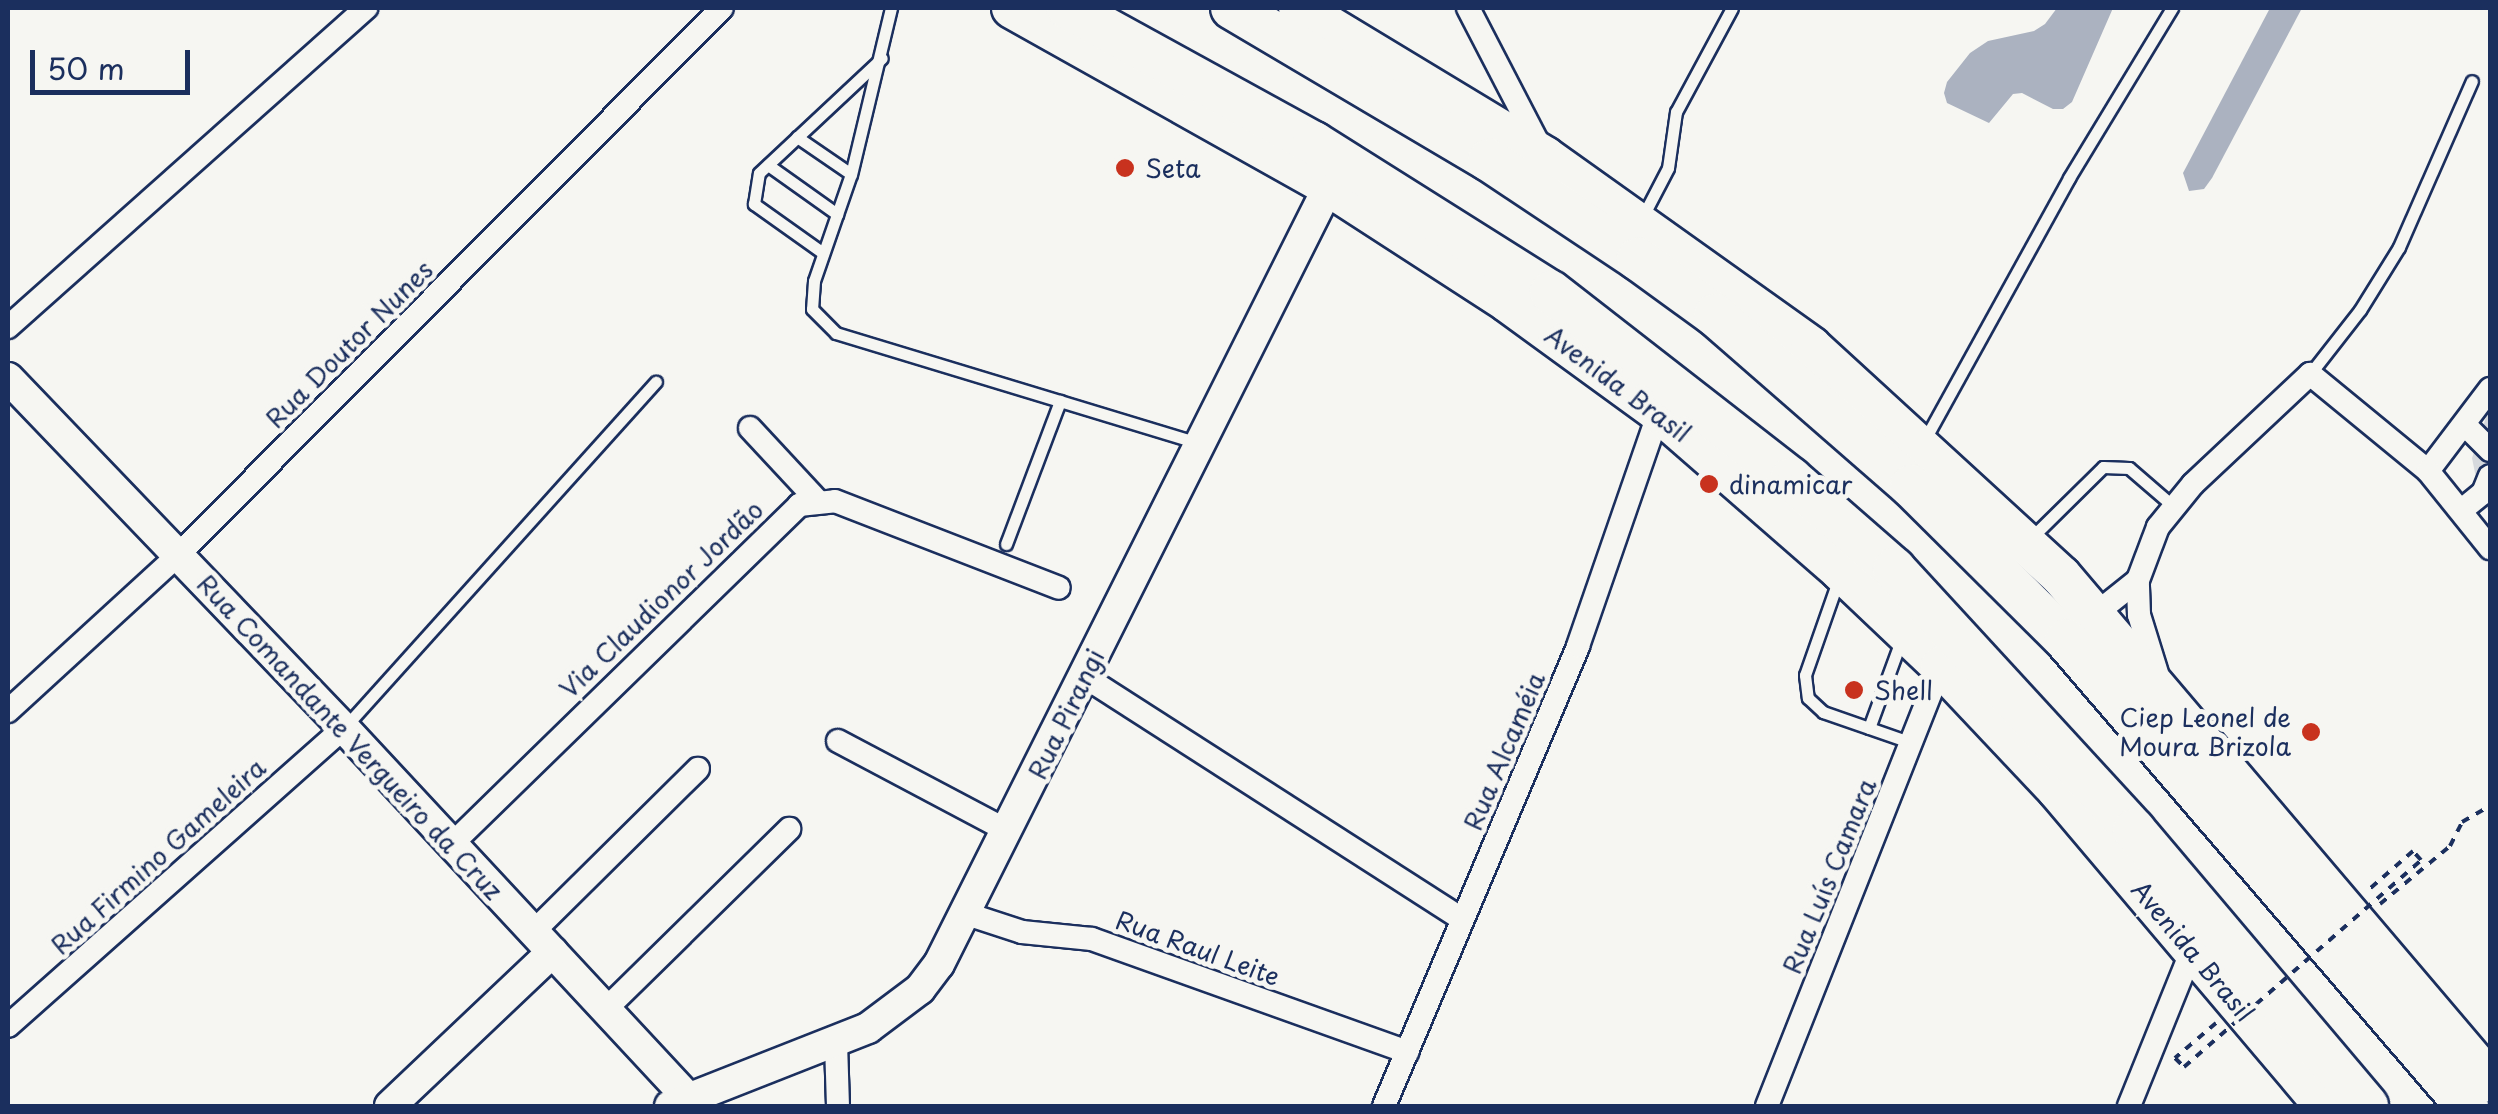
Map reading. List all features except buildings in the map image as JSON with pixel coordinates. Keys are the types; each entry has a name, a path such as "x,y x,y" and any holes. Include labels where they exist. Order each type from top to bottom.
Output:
{"highway":[{"name":"Avenida Brasil","path":"1012,8 1329,186 1524,313 1660,412 1842,571 1941,666 2057,789 2325,1106"},
{"name":"Avenida Brasil","path":"1068,8 1314,143 1552,292 1629,350 1894,569 2134,830 2368,1106"},
{"path":"1232,8 1489,160 1638,258 1715,316 1886,464 2066,640 2468,1106"},
{"path":"1299,8 1545,157 1811,347 2027,542 2094,615 2490,1081"},
{"path":"1660,412 1750,468 1858,563 1968,668 2078,786 2134,830"}],"street":[{"path":"8,327 366,8"},
{"name":"Rua Doutor Nunes","path":"8,710 178,554 722,8"},
{"path":"1468,8 1545,157"},
{"name":"Rua Pirangi","path":"679,1103 868,1028 920,989 967,914 1329,186"},
{"path":"2184,720 2146,648 2139,615 2138,580 2158,527 2173,506 2310,374 2428,471 2463,509 2490,548"},
{"name":"Rua Comandante Vergueiro da Cruz","path":"8,378 344,728 606,1010 679,1103"},
{"path":"2428,471 2466,426 2490,389"},
{"name":"Rua Alcaméia","path":"1384,1106 1578,646 1660,412"},
{"path":"2466,426 2490,450"},
{"path":"750,428 816,500 835,500 1060,588"},
{"path":"2463,509 2483,493 2490,476"},
{"name":"Via Claudionor Jordão","path":"451,845 787,515 816,500"},
{"path":"2094,615 2138,580"},
{"name":"Rua Luís Camara","path":"1767,1106 1941,666"},
{"path":"1085,677 1462,919"},
{"name":"Rua Firmino Gameleira","path":"8,1026 344,728"},
{"path":"838,741 1008,832"},
{"path":"390,1106 698,769"},
{"path":"606,1010 789,829"},
{"name":"Rua Raul Leite","path":"967,914 1022,932 1092,939 1407,1052"},
{"path":"2129,1106 2192,950"},
{"path":"836,1043 838,1106"}],"lane":[{"path":"891,8 851,174 814,281 812,309 836,334 1202,444"},
{"path":"1638,223 1668,168 1676,112 1732,8"},
{"path":"1920,447 2068,178 2172,8"},
{"path":"823,253 754,204 759,173 882,57"},
{"path":"2310,374 2360,310 2399,247 2472,81"},
{"path":"797,137 851,174"},
{"path":"768,165 836,214"},
{"path":"344,728 656,382"},
{"path":"1006,544 1060,401"},
{"path":"2027,542 2103,467 2130,468 2173,506"},
{"path":"1842,571 1806,675 1808,698 1823,712 1912,743"},
{"path":"1868,728 1906,630"}],"path":[{"path":"2178,990 2216,1023 2175,1058 2184,1067 2422,860 2413,851 2366,892 2378,906 2450,846 2462,822 2490,806"}],"shaded area":[{"path":"2057,8 2113,8 2072,102 2063,109 2053,109 2022,93 2013,94 1989,123 1947,103 1947,82 1970,53 1988,41 2034,31"},
{"path":"2270,8 2302,8 2212,178 2204,189 2189,191 2183,173"},
{"path":"2490,406 2490,514 2479,493 2472,458"}],"place":[{"name":"Seta","path":"1125,168"},
{"name":"dinamicar","path":"1709,484"},
{"name":"Shell","path":"1854,690"},
{"name":"Ciep Leonel de Moura Brizola","path":"2311,732"}]}
